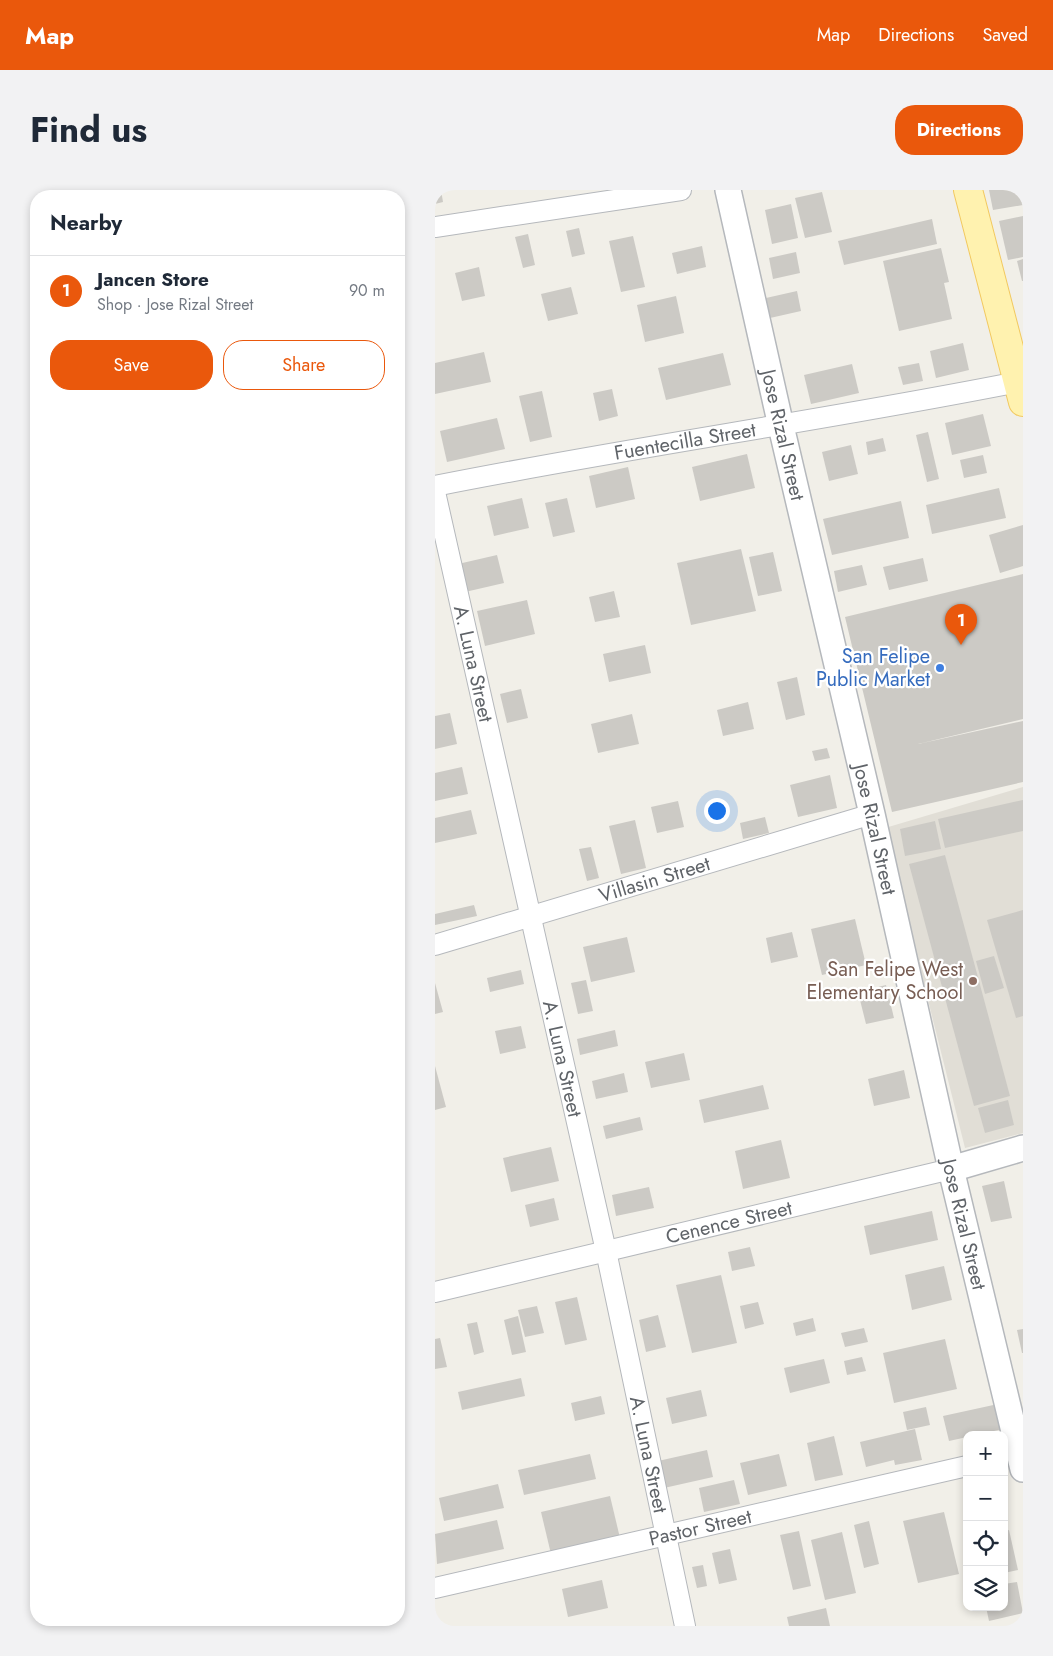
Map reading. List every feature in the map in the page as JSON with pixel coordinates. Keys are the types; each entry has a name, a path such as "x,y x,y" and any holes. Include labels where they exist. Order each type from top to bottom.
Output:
{"main road":[{"path":"968,190 1021,388"}],"street":[{"path":"435,227 681,190"},
{"name":"Jose Rizal Street","path":"728,190 872,814 1017,1458"},
{"name":"Fuentecilla Street","path":"435,486 781,426 1021,388"},
{"name":"A. Luna Street","path":"435,492 606,1251 685,1626"},
{"name":"Villasin Street","path":"435,945 872,814"},
{"name":"Cenence Street","path":"435,1292 951,1169 1023,1148"},
{"name":"Pastor Street","path":"435,1588 963,1467"}],"shaded area":[{"name":"San Felipe West Elementary School","path":"1023,787 1023,1133 965,1148 885,828"}],"building":[{"path":"435,190 441,190 443,202 435,204"},
{"path":"989,190 1023,190 1023,205 993,210"},
{"path":"822,192 832,232 805,238 795,198"},
{"path":"791,204 798,238 772,244 765,210"},
{"path":"1023,216 1023,257 1008,260 999,221"},
{"path":"932,219 937,244 844,265 838,241"},
{"path":"579,228 585,254 572,257 566,231"},
{"path":"528,234 535,265 523,268 515,237"},
{"path":"633,236 645,287 621,292 609,241"},
{"path":"702,246 706,267 677,274 672,253"},
{"path":"941,248 949,282 944,283 952,319 899,331 883,261"},
{"path":"796,252 800,273 773,279 769,258"},
{"path":"1023,259 1023,281 1022,281 1017,261"},
{"path":"479,267 485,296 462,301 455,273"},
{"path":"571,287 578,314 548,321 541,294"},
{"path":"797,291 801,311 770,318 766,298"},
{"path":"676,296 684,333 645,342 637,305"},
{"path":"963,343 969,370 936,378 930,351"},
{"path":"484,352 491,382 435,394 435,363"},
{"path":"723,353 731,385 666,400 658,368"},
{"path":"919,363 923,381 903,385 898,367"},
{"path":"852,364 859,393 811,404 804,375"},
{"path":"612,389 618,416 599,421 593,393"},
{"path":"542,391 552,437 530,442 519,396"},
{"path":"983,414 991,446 952,455 945,423"},
{"path":"497,418 505,449 447,462 440,431"},
{"path":"928,432 939,479 927,482 916,435"},
{"path":"883,438 886,451 868,455 866,442"},
{"path":"851,445 858,474 829,481 822,452"},
{"path":"747,454 755,488 700,501 692,467"},
{"path":"983,455 987,473 964,478 960,460"},
{"path":"628,467 635,499 596,508 589,476"},
{"path":"999,488 1006,518 932,534 926,505"},
{"path":"522,498 529,528 494,536 487,506"},
{"path":"567,498 575,532 553,537 545,503"},
{"path":"901,501 909,538 832,555 823,519"},
{"path":"1023,525 1023,566 1000,573 989,535"},
{"path":"741,549 756,611 691,625 677,563"},
{"path":"773,552 782,591 758,596 749,557"},
{"path":"497,555 504,583 465,592 458,564"},
{"path":"923,558 928,581 889,590 883,567"},
{"path":"862,565 867,585 838,592 834,571"},
{"name":"San Felipe Public Market","path":"1023,574 1023,719 918,744 1023,721 1023,782 892,812 845,617"},
{"path":"614,591 620,617 595,622 589,597"},
{"path":"527,600 535,634 485,646 477,611"},
{"path":"645,645 651,673 609,682 603,654"},
{"path":"797,677 805,715 786,720 777,682"},
{"path":"521,689 528,718 507,723 500,694"},
{"path":"748,702 754,729 723,736 717,710"},
{"path":"450,713 457,744 435,749 435,716"},
{"path":"632,714 639,744 598,753 591,724"},
{"path":"827,748 830,758 815,761 812,751"},
{"path":"462,767 468,794 435,801 435,773"},
{"path":"830,775 837,808 798,817 790,785"},
{"path":"1023,800 1023,831 945,848 938,819"},
{"path":"678,801 684,827 657,833 651,807"},
{"path":"471,810 477,834 435,843 435,818"},
{"path":"765,817 769,833 743,839 740,823"},
{"path":"635,820 646,868 621,874 609,826"},
{"path":"935,821 941,849 905,856 900,829"},
{"path":"591,847 599,878 587,881 579,849"},
{"path":"945,855 1010,1096 974,1106 909,864"},
{"path":"474,905 477,916 435,925 435,914"},
{"path":"1023,910 1023,1016 1016,1018 987,920"},
{"path":"855,919 866,965 822,975 811,929"},
{"path":"792,932 798,957 771,963 766,938"},
{"path":"627,937 635,972 591,982 583,947"},
{"path":"994,956 1004,988 985,994 976,961"},
{"path":"521,970 524,984 490,992 487,978"},
{"path":"586,980 593,1011 578,1014 571,983"},
{"path":"435,983 443,1012 435,1014"},
{"path":"886,985 894,1018 866,1024 858,992"},
{"path":"521,1026 526,1048 500,1054 495,1031"},
{"path":"615,1030 618,1046 580,1055 577,1039"},
{"path":"684,1053 690,1080 651,1088 645,1062"},
{"path":"435,1066 446,1107 435,1110"},
{"path":"904,1070 910,1098 874,1106 868,1079"},
{"path":"624,1073 628,1092 596,1099 592,1081"},
{"path":"763,1085 769,1109 704,1123 699,1100"},
{"path":"1008,1100 1014,1125 985,1133 978,1108"},
{"path":"640,1117 643,1130 606,1139 603,1126"},
{"path":"781,1140 790,1178 743,1189 735,1151"},
{"path":"551,1147 559,1181 511,1192 503,1158"},
{"path":"1004,1181 1012,1218 991,1222 982,1186"},
{"path":"649,1187 654,1208 616,1216 612,1195"},
{"path":"554,1198 559,1220 530,1227 525,1205"},
{"path":"932,1211 938,1240 870,1255 864,1226"},
{"path":"750,1247 755,1266 732,1271 728,1252"},
{"path":"944,1266 952,1300 912,1310 905,1275"},
{"path":"721,1275 737,1343 692,1353 676,1285"},
{"path":"577,1297 587,1340 565,1345 555,1302"},
{"path":"758,1302 764,1324 745,1329 740,1306"},
{"path":"537,1306 544,1333 525,1337 518,1310"},
{"path":"658,1315 666,1347 646,1352 639,1320"},
{"path":"518,1316 526,1352 512,1355 504,1320"},
{"path":"813,1318 816,1331 796,1336 793,1323"},
{"path":"477,1322 484,1352 474,1355 467,1324"},
{"path":"864,1328 868,1342 845,1347 841,1333"},
{"path":"1023,1329 1023,1353 1022,1353 1017,1330"},
{"path":"440,1338 447,1367 435,1369 435,1339"},
{"path":"945,1339 957,1389 894,1403 883,1353"},
{"path":"862,1357 866,1371 847,1375 844,1361"},
{"path":"824,1359 830,1383 790,1393 784,1368"},
{"path":"521,1378 525,1396 462,1410 458,1392"},
{"path":"701,1390 707,1416 672,1424 666,1398"},
{"path":"601,1396 605,1414 575,1421 571,1403"},
{"path":"998,1404 1003,1429 994,1431 963,1431 963,1438 949,1441 943,1416"},
{"path":"926,1407 930,1425 907,1430 903,1412"},
{"path":"915,1429 922,1460 895,1465 894,1460 866,1467 860,1442"},
{"path":"834,1436 843,1475 815,1481 807,1443"},
{"path":"707,1450 713,1477 664,1488 658,1461"},
{"path":"590,1454 596,1479 524,1495 518,1470"},
{"path":"779,1454 787,1486 748,1495 740,1463"},
{"path":"734,1480 740,1504 704,1512 699,1488"},
{"path":"498,1484 504,1508 444,1521 439,1498"},
{"path":"610,1496 620,1538 551,1554 541,1512"},
{"path":"944,1512 959,1574 918,1583 903,1521"},
{"path":"497,1520 504,1549 437,1564 435,1534"},
{"path":"869,1521 879,1564 864,1568 854,1525"},
{"path":"1008,1530 1018,1570 1008,1572 1008,1566"},
{"path":"799,1531 811,1586 793,1590 780,1535"},
{"path":"842,1532 856,1593 825,1600 811,1540"},
{"path":"730,1549 737,1580 719,1584 712,1553"},
{"path":"703,1565 707,1586 697,1588 692,1567"},
{"path":"602,1580 608,1608 568,1617 562,1589"},
{"path":"1017,1582 1023,1613 989,1621 987,1611 1008,1611 1008,1583"},
{"path":"826,1608 830,1626 789,1626 787,1617"}],"place":[{"name":"Jancen Store","path":"961,645"},
{"name":"San Felipe Public Market","path":"940,668"},
{"name":"San Felipe West Elementary School","path":"973,981"}]}
